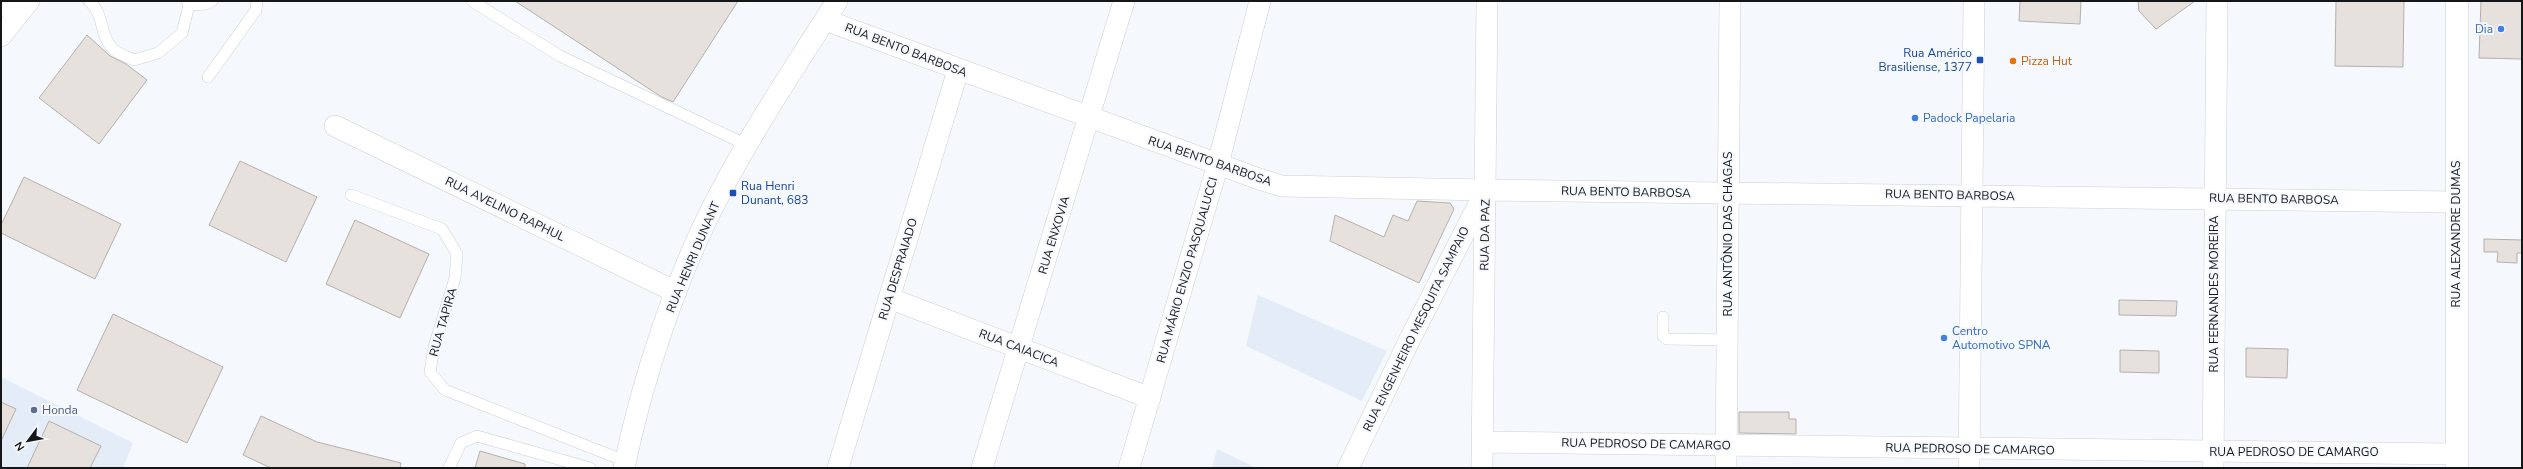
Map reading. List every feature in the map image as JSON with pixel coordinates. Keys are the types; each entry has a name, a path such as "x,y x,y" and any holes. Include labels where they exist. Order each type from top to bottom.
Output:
{"street":[{"name":"RUA HENRI DUNANT","path":"625,464 655,353 676,292 718,196 747,145 837,1"},
{"name":"RUA ENXOVIA","path":"982,468 1020,349 1124,1"},
{"name":"RUA MÁRIO ENZIO PASQUALUCCI","path":"1129,468 1218,164 1260,1"},
{"name":"RUA DA PAZ","path":"1482,468 1487,1"},
{"name":"RUA ANTÔNIO DAS CHAGAS","path":"1726,468 1730,1"},
{"path":"1969,459 1974,1"},
{"name":"RUA FERNANDES MOREIRA","path":"2213,460 2217,1"},
{"name":"RUA ALEXANDRE DUMAS","path":"2457,461 2456,202 2458,1"},
{"path":"1,6 27,4"},
{"path":"1,36 27,4"},
{"name":"RUA BENTO BARBOSA","path":"825,20 958,70 1282,186 1486,190 2456,202"},
{"name":"RUA DESPRAIADO","path":"838,468 958,70"},
{"name":"RUA AVELINO RAPHUL","path":"334,126 676,292"},
{"name":"RUA ENGENHEIRO MESQUITA SAMPAIO","path":"1348,468 1409,341 1486,190"},
{"name":"RUA CAIACICA","path":"889,298 1150,398"},
{"name":"RUA PEDROSO DE CAMARGO","path":"1482,442 1726,445 1969,459 2457,461"}],"lane":[{"path":"89,1 100,13 103,28 112,48 134,60 158,53 182,33 188,3 206,4 212,1"},
{"path":"208,77 256,10 258,1"},
{"path":"472,1 560,56 747,145"},
{"name":"RUA TAPIRA","path":"351,195 442,229 457,254 455,278 434,347 430,372 445,390 625,464"},
{"path":"1663,317 1663,336 1667,339 1727,340"},
{"path":"449,468 461,443 477,436 590,468"}],"shaded area":[{"path":"1258,295 1387,351 1362,401 1246,346"},
{"name":"Honda","path":"1,377 133,443 123,468 1,468"},
{"path":"1217,449 1257,468 1212,468"}],"building":[{"path":"515,1 738,1 673,102 660,96"},
{"path":"2020,1 2081,1 2080,24 2019,21"},
{"path":"2138,1 2195,1 2156,29 2139,11"},
{"path":"2336,1 2404,1 2403,67 2335,66"},
{"name":"Dia","path":"2481,1 2522,1 2522,59 2479,58"},
{"path":"87,35 110,56 126,64 147,80 99,144 39,98"},
{"path":"240,161 317,197 286,262 209,225"},
{"path":"24,177 121,224 95,279 1,233 1,225"},
{"path":"1417,201 1450,203 1454,209 1419,283 1330,241 1335,215 1384,237 1393,215 1408,221"},
{"path":"355,220 429,254 400,318 326,284"},
{"path":"2484,239 2522,240 2522,253 2517,253 2517,263 2497,262 2498,252 2484,252"},
{"path":"2119,300 2177,301 2176,316 2119,315"},
{"path":"113,314 223,367 187,443 77,390"},
{"path":"2246,348 2288,349 2287,378 2246,377"},
{"path":"2120,350 2159,351 2159,373 2120,372"},
{"path":"1,402 16,409 1,441"},
{"path":"1739,412 1789,412 1789,419 1796,419 1796,434 1739,433"},
{"path":"261,416 317,442 401,463 400,468 271,468 243,455"},
{"path":"49,421 101,446 90,468 27,468"},
{"path":"480,451 525,464 525,468 475,468"}],"place":[{"name":"Dia","path":"2501,29"},
{"name":"Rua Américo Brasiliense, 1377","path":"1980,60"},
{"name":"Pizza Hut","path":"2013,61"},
{"name":"Padock Papelaria","path":"1915,118"},
{"name":"Rua Henri Dunant, 683","path":"733,193"},
{"name":"Centro Automotivo SPNA","path":"1944,338"},
{"name":"Honda","path":"34,410"}]}
